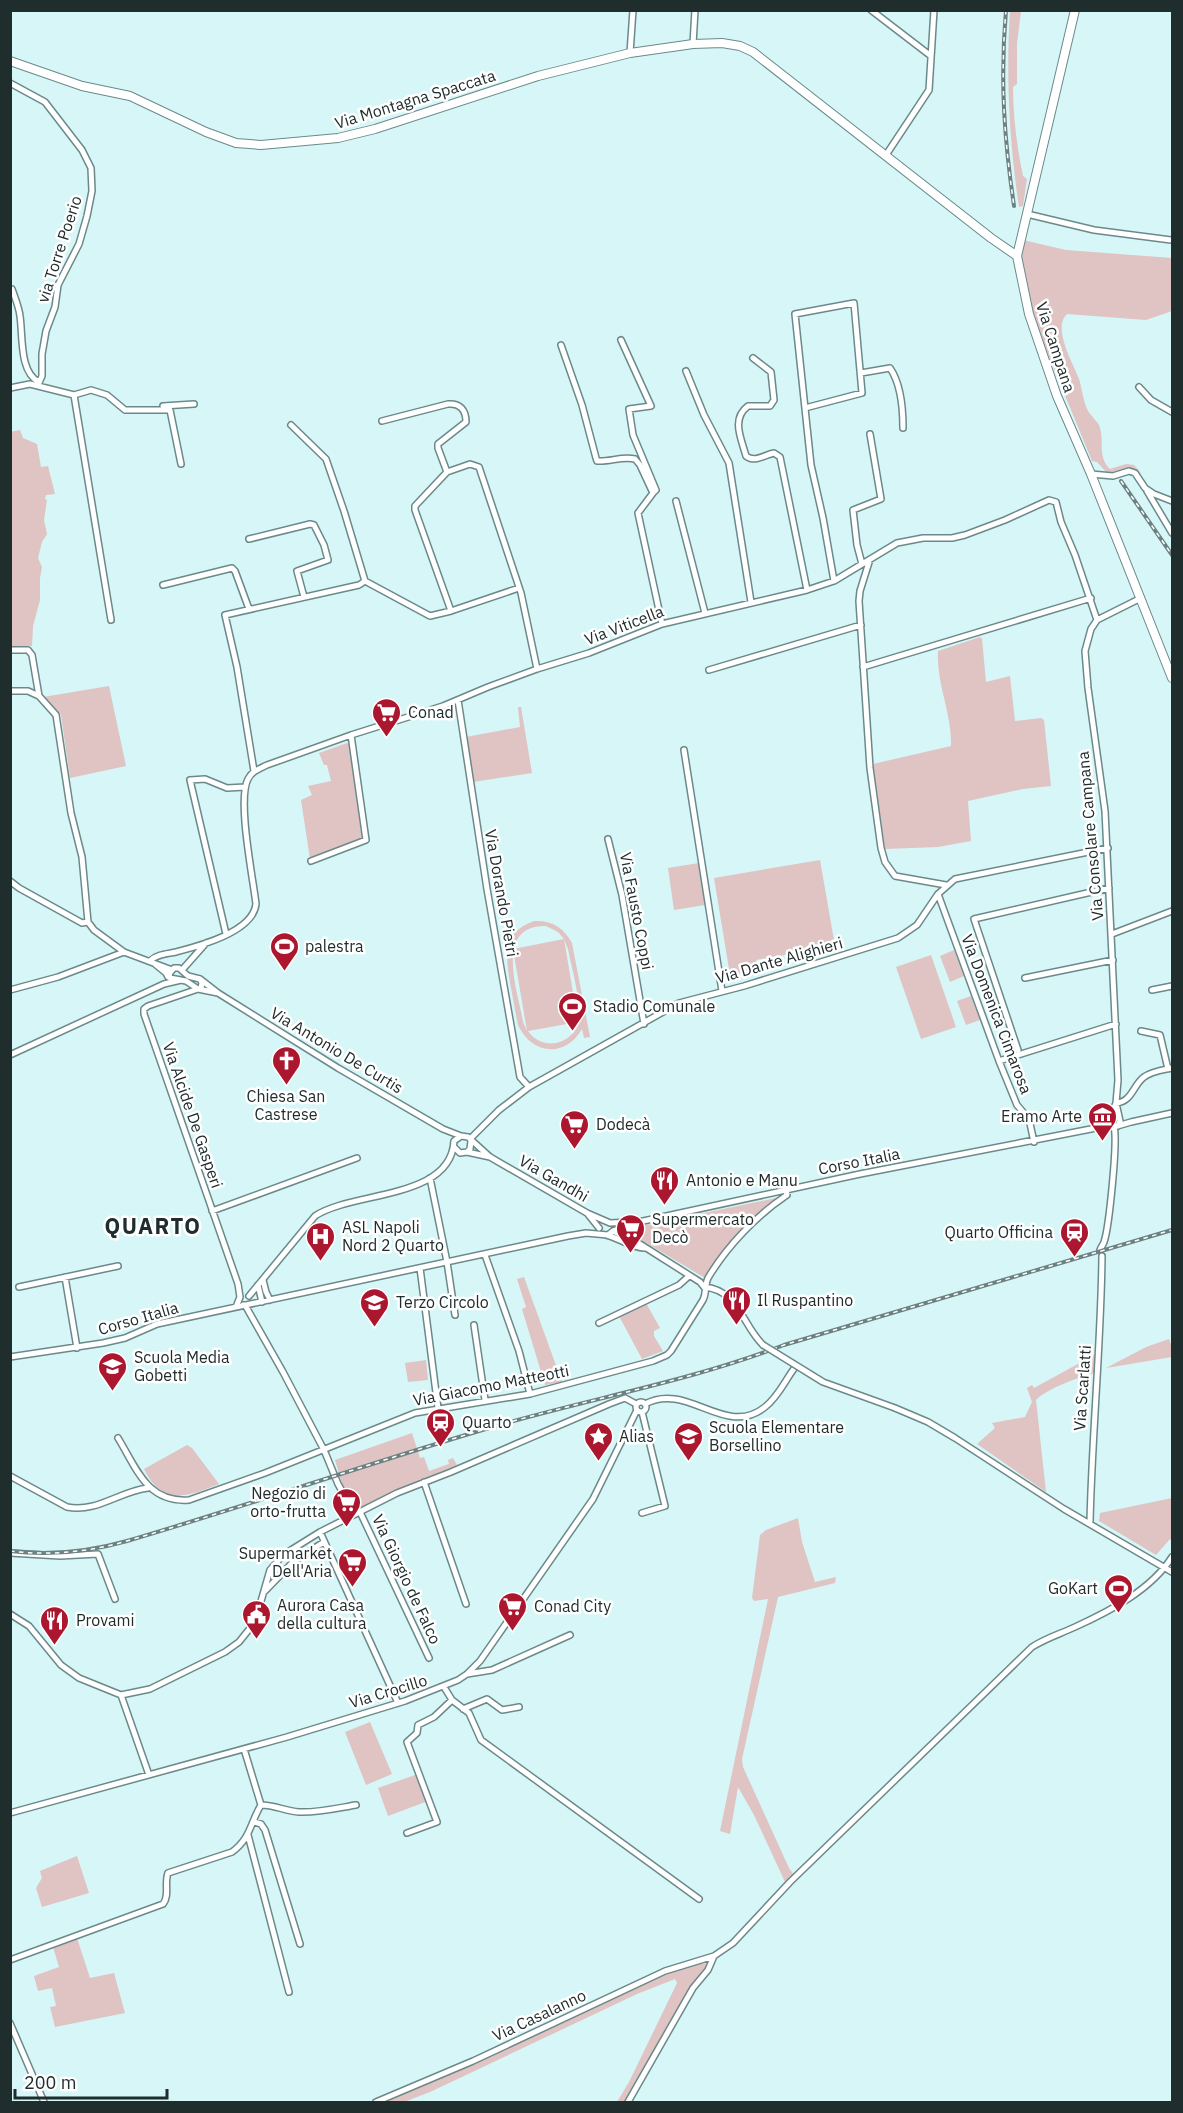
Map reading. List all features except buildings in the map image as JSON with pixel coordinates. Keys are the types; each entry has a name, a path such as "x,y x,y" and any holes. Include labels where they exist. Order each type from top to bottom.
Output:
{"main road":[{"name":"Via Campana","path":"1075,10 1017,256 1029,314 1057,396 1173,678"},
{"name":"Via Montagna Spaccata","path":"10,62 82,86 130,96 206,132 236,143 261,145 338,138 375,129 538,76 630,53 693,44 722,43 740,46 753,52 1017,256"}],"street":[{"path":"630,53 633,10"},
{"path":"693,44 695,10"},
{"path":"870,10 931,57"},
{"path":"886,155 929,90 934,10"},
{"name":"via Torre Poerio","path":"10,83 45,102 82,150 91,168 92,191 87,216 79,244 58,285 55,307 43,346 43,372 39,383"},
{"path":"1027,214 1094,230 1171,240"},
{"path":"12,289 20,313 28,370 34,380 45,389 74,395 97,391 115,400 125,410 170,410 181,464"},
{"path":"805,408 862,393 854,303 795,314 811,465 824,518 834,580"},
{"path":"621,340 651,406 628,409 633,435 656,490 638,513 662,624"},
{"path":"561,345 582,405 596,458 600,461 626,457 635,459 652,493"},
{"path":"753,358 771,372 774,400 770,406 748,406 740,413 738,421 742,441 746,456 750,459 774,453 780,457 807,590"},
{"path":"861,373 890,368 896,376 903,411 903,428"},
{"path":"686,371 704,415 729,463 751,602"},
{"path":"10,388 39,383"},
{"path":"1138,387 1151,400 1173,412"},
{"path":"74,395 111,620"},
{"path":"119,405 145,407 194,404"},
{"path":"382,421 448,405 460,406 466,422 438,444 447,472"},
{"path":"291,424 326,459 365,581 429,616 519,588"},
{"path":"862,564 857,545 853,510 881,499 870,434"},
{"path":"451,611 415,510 416,506 447,472 470,464 479,467 519,588 537,669"},
{"path":"1091,474 1113,476 1129,471 1135,473 1173,534"},
{"path":"1145,488 1173,501"},
{"name":"Via Viticella","path":"254,771 351,735 458,700 537,669 589,654 662,624 807,590 834,580 897,543 923,537 952,538 965,535 1053,500 1059,506 1061,522 1091,598 1097,620"},
{"path":"676,501 705,613"},
{"path":"249,539 310,524 314,525 324,545 328,560 297,571 304,597"},
{"path":"870,559 860,591 861,625 870,768 881,848 885,862 895,876 946,885"},
{"path":"163,585 232,568 236,571 249,609"},
{"path":"152,962 158,956 189,948 226,934 247,922 255,909 245,811 245,787 254,771 237,667 225,615 359,585 365,581"},
{"path":"863,667 1091,598"},
{"path":"1097,620 1141,598"},
{"name":"Via Consolare Campana","path":"1097,620 1087,641 1085,657 1102,781 1107,848 1116,1023 1117,1124"},
{"path":"709,670 861,625"},
{"path":"10,650 28,650 32,655 39,696"},
{"path":"10,691 28,690 39,696 56,715 71,813 82,857 88,922 94,930 124,952 172,970 164,984"},
{"name":"Via Dorando Pietri","path":"458,700 487,889 520,1077 529,1087"},
{"path":"311,861 366,840 351,735"},
{"path":"684,750 722,991"},
{"path":"226,934 190,780 205,779 226,788 245,787"},
{"name":"Via Fausto Coppi","path":"608,839 622,895 644,1024"},
{"name":"Via Dante Alighieri","path":"470,1140 499,1110 529,1087 679,1003 898,938 917,925 938,894 955,879 1107,848"},
{"path":"10,881 82,923 88,922"},
{"path":"1018,1050 974,919 1109,888"},
{"name":"Via Domenica Cimarosa","path":"938,894 999,1061 1017,1105 1029,1119 1034,1142"},
{"path":"1112,934 1173,911"},
{"path":"182,970 207,942"},
{"path":"189,948 193,956"},
{"path":"10,990 58,977 124,952"},
{"path":"1025,978 1113,960"},
{"name":"Via Antonio De Curtis","path":"152,962 173,979 184,981 198,989 218,993"},
{"name":"Via Antonio De Curtis","path":"172,970 176,968 188,976 200,979 218,993 338,1068 443,1129 461,1136"},
{"path":"198,989 202,986 200,979"},
{"path":"10,1055 164,984 184,981 188,988 184,992"},
{"path":"1152,990 1173,986"},
{"name":"Via Alcide De Gasperi","path":"198,989 148,1005 144,1009 144,1014 243,1300 324,1450 338,1484 358,1513"},
{"path":"999,1061 1116,1023"},
{"path":"1116,1102 1122,1102 1131,1095 1138,1082 1147,1074 1170,1069 1160,1035 1141,1031"},
{"name":"Via Consolare Campana","path":"1109,1119 1116,1102"},
{"name":"Corso Italia","path":"613,1231 634,1222 1173,1113"},
{"path":"1100,1250 1104,1244 1117,1124 1114,1116 1109,1119 1109,1125 1117,1124"},
{"name":"Corso Italia","path":"1096,1128 1109,1119"},
{"name":"Via Antonio De Curtis","path":"443,1129 454,1146"},
{"path":"243,1300 263,1280 315,1216 323,1210 351,1201 407,1189 430,1178 450,1160 465,1153 471,1146 470,1140 461,1136 456,1138 450,1160"},
{"name":"Via Gandhi","path":"470,1140 490,1156 587,1213 608,1222"},
{"path":"454,1146 458,1152 465,1153"},
{"name":"Via Gandhi","path":"465,1153 490,1156"},
{"path":"212,1211 357,1158"},
{"path":"430,1178 455,1315"},
{"name":"Via Giacomo Matteotti","path":"148,1488 163,1497 177,1501 189,1500 324,1450 415,1413 530,1394 642,1364 667,1355 704,1300 704,1287 708,1278 731,1247 768,1208 788,1195 786,1190"},
{"path":"587,1213 605,1235 616,1237 637,1248 644,1248"},
{"path":"599,1228 601,1224 608,1222 634,1222"},
{"path":"608,1222 613,1226 613,1231"},
{"path":"628,1226 630,1239"},
{"path":"605,1235 613,1231"},
{"path":"613,1231 630,1239 700,1282 704,1287 712,1288 737,1305 748,1327 763,1345 796,1366 823,1382 928,1422 1038,1492 1173,1572"},
{"name":"Corso Italia","path":"10,1357 77,1348 125,1338 157,1324 243,1300 262,1302 568,1236 586,1233 605,1235"},
{"path":"485,1255 519,1351 530,1394"},
{"name":"Via Scarlatti","path":"1090,1522 1091,1448 1101,1314 1102,1257"},
{"path":"19,1287 118,1266"},
{"path":"420,1269 438,1408"},
{"path":"599,1323 679,1285 688,1276"},
{"path":"65,1277 77,1348"},
{"path":"263,1280 270,1300"},
{"path":"258,1285 262,1302"},
{"path":"474,1325 485,1400"},
{"path":"642,1513 665,1506 638,1409 640,1401 645,1404 670,1397 734,1417 757,1412 769,1403 796,1366"},
{"name":"Via Giorgio de Falco","path":"121,1695 159,1686 225,1652 239,1642 255,1622 268,1575 283,1555 320,1532 397,1493 625,1398 638,1409"},
{"name":"Via Crocillo","path":"10,1813 243,1749 398,1703 444,1687 467,1674 480,1661 594,1498 638,1409 645,1410 645,1404"},
{"path":"10,1476 67,1507 75,1508 92,1507 148,1488 118,1438"},
{"path":"424,1482 466,1604"},
{"name":"Via Giorgio de Falco","path":"358,1513 429,1658"},
{"path":"320,1532 398,1703"},
{"name":"Via Giorgio de Falco","path":"264,1592 304,1553 324,1542"},
{"path":"10,1553 60,1556 98,1554 115,1599"},
{"path":"628,2103 693,1988 708,1970 714,1956 733,1942 790,1882 1032,1647 1110,1610 1146,1586 1173,1557"},
{"path":"268,1575 275,1579"},
{"path":"10,1614 29,1626 68,1672 93,1685 121,1695 149,1775"},
{"path":"467,1674 492,1670 570,1635"},
{"path":"444,1687 452,1700 469,1713 481,1740 699,1899"},
{"path":"463,1709 487,1699 502,1710 519,1707"},
{"path":"407,1833 437,1822 407,1742 417,1732 418,1725 434,1717 452,1700"},
{"path":"10,1960 163,1904 167,1898 165,1881 168,1873 232,1852 248,1835 261,1805 243,1749"},
{"path":"261,1805 273,1805 284,1810 301,1812 356,1805"},
{"path":"254,1822 261,1824 265,1830 300,1944"},
{"path":"248,1835 289,1992"},
{"name":"Via Casalanno","path":"376,2103 473,2061 665,1971 714,1956"},
{"path":"10,2023 44,2103"}],"shaded area":[{"path":"1010,10 1021,11 1017,44 1017,84 1013,87 1013,98 1019,154 1023,176 1027,179 1023,206 1019,207 1009,109"},
{"path":"1023,240 1066,250 1172,258 1172,311 1146,320 1067,314 1063,320 1065,346 1079,379 1086,407 1099,425 1102,454 1106,464 1110,469 1126,464 1134,465 1142,474 1130,469 1108,474 1097,462 1092,461 1038,330 1020,263"},
{"path":"20,430 23,438 37,444 41,467 48,466 55,494 46,495 45,499 47,500 44,520 47,534 42,542 38,558 42,567 40,600 33,626 32,646 11,649 10,432"},
{"path":"980,637 986,682 1010,676 1015,721 1041,718 1044,720 1051,786 1023,789 968,801 971,841 938,847 885,849 873,764 951,746 949,722 939,675 938,651"},
{"path":"109,686 126,766 70,778 61,715 43,697"},
{"path":"518,707 521,707 532,773 473,782 466,737 520,727"},
{"path":"349,744 362,840 310,859 301,800 312,795 308,786 331,781 327,765 324,765 319,753"},
{"path":"820,860 835,946 756,960 757,970 730,975 714,878"},
{"path":"699,863 705,905 674,910 668,868"},
{"path":"534,921 552,924 561,929 572,943 590,1037 584,1038 582,1029 567,1045 549,1049 540,1047 524,1035 518,1025 507,963 508,946 511,939 523,926","holes":["546,926 558,932 564,939 514,949 519,936 530,929","564,939 578,998 580,1016 578,1027 563,1040 556,1043 543,1042 533,1037 528,1031 578,1022","514,953 527,1031 514,978"]},
{"path":"954,950 964,976 950,982 940,956"},
{"path":"931,955 956,1027 921,1039 896,967"},
{"path":"971,996 980,1020 966,1025 957,1001"},
{"path":"776,1198 777,1200 768,1206 705,1278 630,1233 632,1228"},
{"path":"524,1277 562,1382 545,1385 522,1309 526,1307 517,1279"},
{"path":"646,1303 660,1328 654,1331 654,1336 663,1351 642,1359 619,1316"},
{"path":"1169,1339 1172,1357 1106,1368 1146,1347"},
{"path":"1096,1354 1094,1373 1055,1388 1036,1400 1046,1492 977,1444 995,1428 992,1423 1025,1417 1032,1402 1027,1388 1032,1385 1034,1388"},
{"path":"426,1360 428,1380 408,1382 405,1363"},
{"path":"412,1433 420,1458 424,1457 429,1471 449,1464 448,1460 453,1458 457,1465 359,1508 342,1484 335,1460"},
{"path":"187,1445 192,1448 219,1484 186,1495 167,1493 159,1489 144,1469"},
{"path":"1172,1498 1172,1541 1170,1539 1156,1555 1099,1521 1100,1513"},
{"path":"798,1518 802,1542 815,1582 836,1577 835,1583 778,1597 742,1759 743,1767 794,1875 786,1884 754,1815 738,1787 730,1834 720,1831 768,1599 754,1601 752,1598 760,1535 766,1530"},
{"path":"370,1722 392,1774 366,1785 345,1732"},
{"path":"418,1774 428,1801 388,1816 378,1788"},
{"path":"77,1856 89,1893 42,1907 36,1888 42,1878 40,1871"},
{"path":"77,1938 90,1978 114,1973 125,2013 55,2027 50,2007 56,2006 52,1988 38,1991 34,1976 59,1967 53,1947"},
{"path":"709,1963 695,1982 625,2102 617,2102 677,1983 675,1979 637,1994 430,2092 404,2102 386,2102 648,1982 691,1965"}],"railway":[{"path":"1006,10 1003,61 1004,109 1014,206"},
{"path":"1121,481 1172,555"},
{"path":"10,1551 69,1552 127,1541 450,1440 713,1369 784,1345 1172,1230"}],"place":[{"name":"Conad","path":"387,738"},
{"name":"palestra","path":"284,972"},
{"name":"Stadio Comunale","path":"572,1032"},
{"name":"Chiesa San Castrese","path":"286,1086"},
{"name":"Eramo Arte","path":"1103,1142"},
{"name":"Dodecà","path":"575,1150"},
{"name":"Antonio e Manu","path":"665,1206"},
{"name":"Supermercato Decò","path":"631,1254"},
{"name":"Quarto Officina","path":"1074,1258"},
{"name":"ASL Napoli Nord 2 Quarto","path":"321,1262"},
{"name":"Il Ruspantino","path":"736,1326"},
{"name":"Terzo Circolo","path":"375,1328"},
{"name":"Scuola Media Gobetti","path":"113,1392"},
{"name":"Quarto","path":"441,1448"},
{"name":"Alias","path":"598,1462"},
{"name":"Scuola Elementare Borsellino","path":"688,1462"},
{"name":"Negozio di orto-frutta","path":"347,1528"},
{"name":"Supermarket Dell'Aria","path":"353,1588"},
{"name":"GoKart","path":"1119,1614"},
{"name":"Conad City","path":"513,1632"},
{"name":"Aurora Casa della cultura","path":"256,1640"},
{"name":"Provami","path":"55,1646"}],"district":[{"name":"QUARTO","path":"153,1225"}]}
